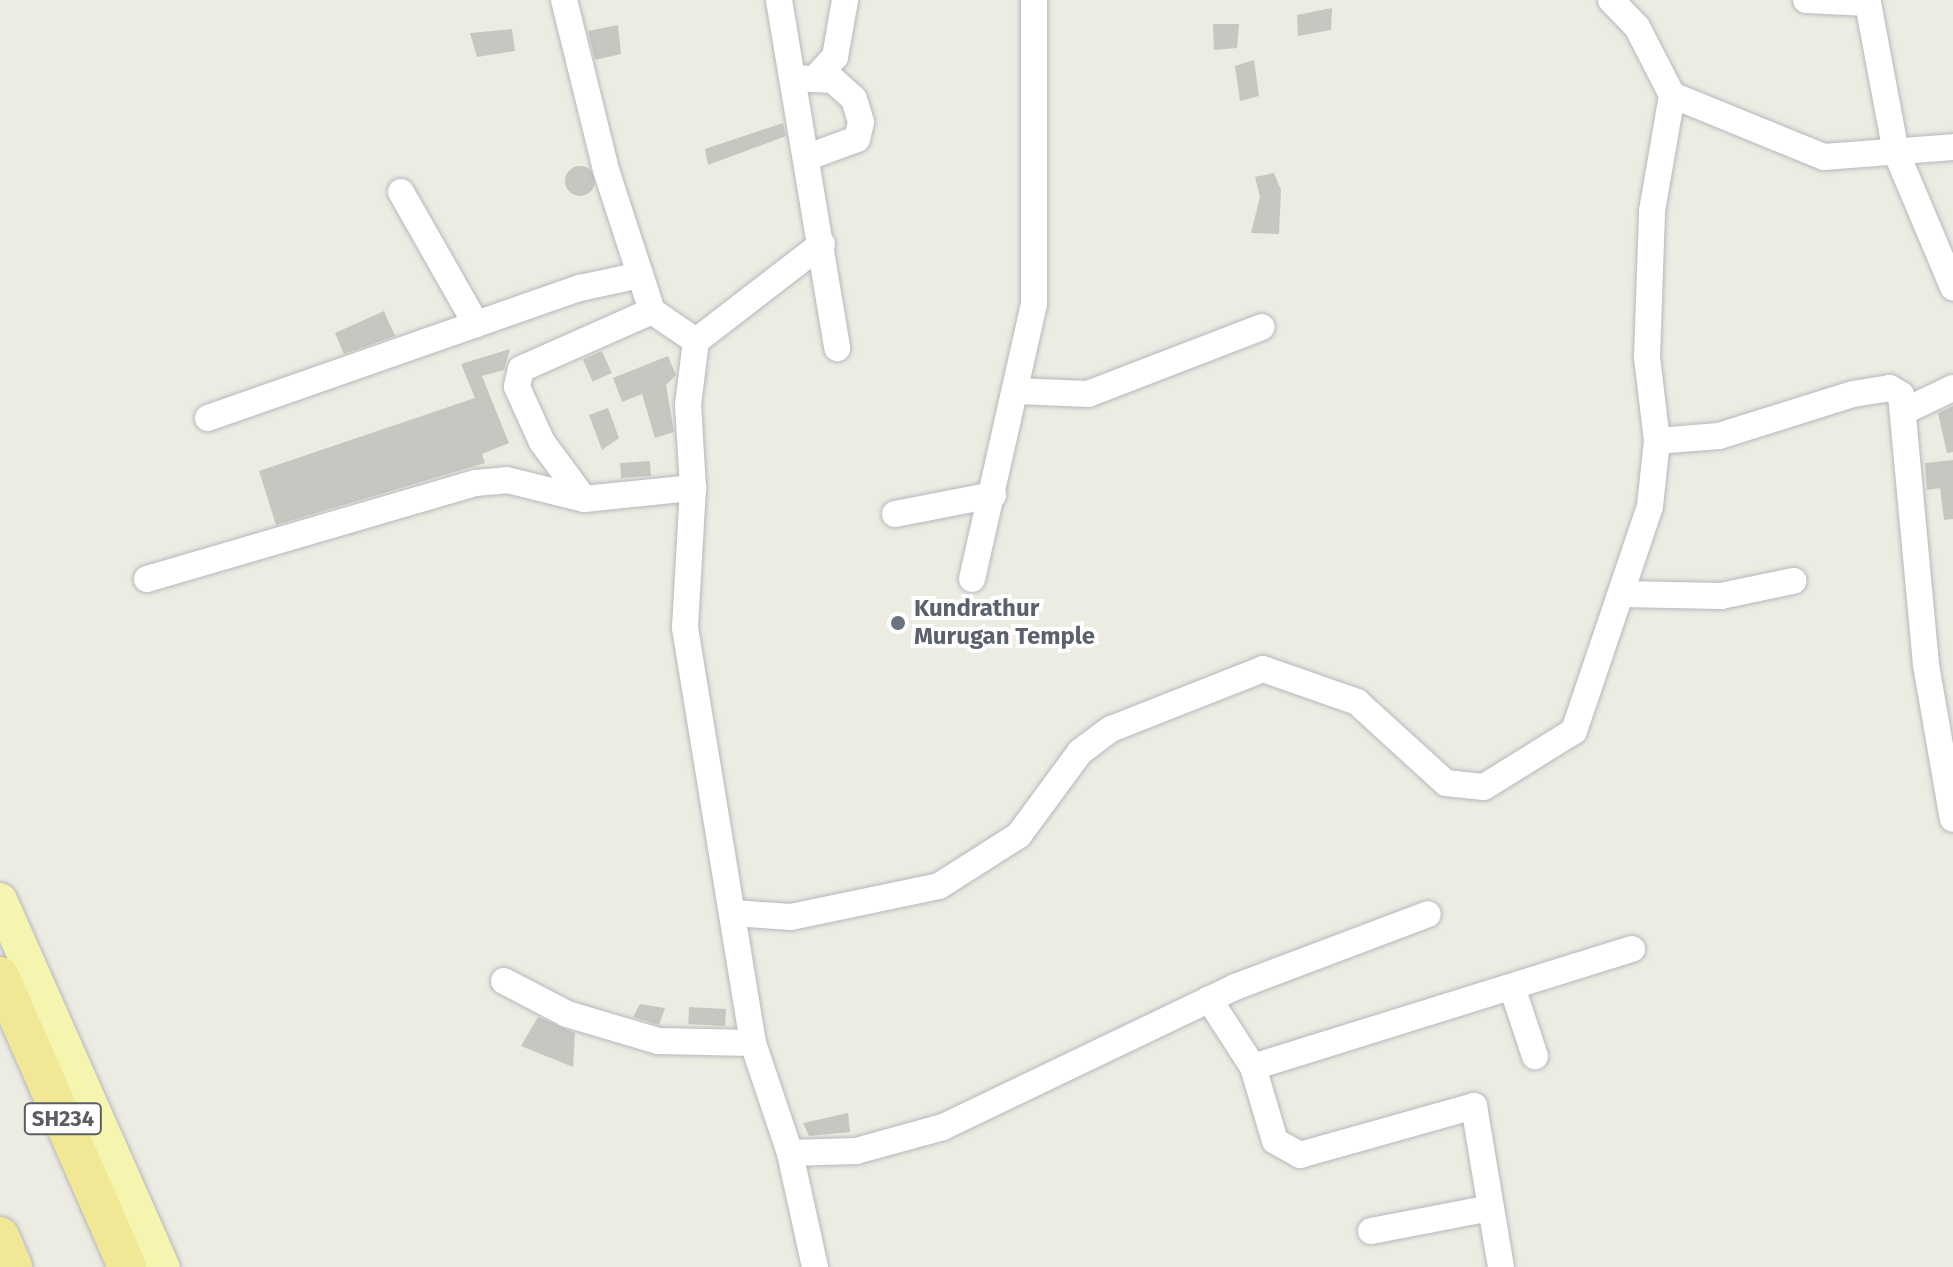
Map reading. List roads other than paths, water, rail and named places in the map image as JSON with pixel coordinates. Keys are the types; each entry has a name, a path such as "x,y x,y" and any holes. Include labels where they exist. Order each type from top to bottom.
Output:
{"highway":[{"name":"SH234","path":"0,976 127,1267"},
{"path":"0,1236 13,1267"}],"main road":[{"path":"0,900 163,1267"}],"street":[{"path":"564,0 652,311 696,341"},
{"path":"779,0 806,76 808,157 837,348"},
{"path":"806,76 835,57 845,0"},
{"path":"972,579 1017,391 1034,304 1034,0"},
{"path":"733,913 791,917 939,886 1019,835 1080,752 1111,729 1263,669 1357,702 1401,736 1426,773 1446,783 1484,787 1574,731 1623,594 1650,506 1657,441 1647,357 1652,211 1672,95 1637,27 1611,0"},
{"path":"1806,0 1868,3 1896,152 1953,287"},
{"path":"806,76 854,99 860,135 808,157"},
{"path":"1672,95 1824,157 1953,147"},
{"path":"401,192 476,324"},
{"path":"815,1267 790,1153 753,1043 685,627 693,488 688,405 696,341 822,244"},
{"path":"208,418 476,324 640,275"},
{"path":"584,499 528,416 517,377 652,311"},
{"path":"1017,391 1088,394 1262,327"},
{"path":"1657,441 1719,436 1890,388 1907,410 1926,665 1953,819"},
{"path":"1907,410 1953,388"},
{"path":"147,579 475,483 507,480 584,499 693,488"},
{"path":"895,514 993,495"},
{"path":"1623,594 1706,597 1793,581"},
{"path":"790,1153 856,1151 943,1127 1209,999 1428,914"},
{"path":"1253,1067 1632,949"},
{"path":"504,981 567,1014 658,1041 753,1043"},
{"path":"1512,987 1535,1056"},
{"path":"1209,999 1253,1067 1275,1141 1300,1155 1474,1106 1501,1267"},
{"path":"1371,1231 1491,1208"}],"place":[{"name":"Kundrathur Murugan Temple","path":"898,623"}]}
